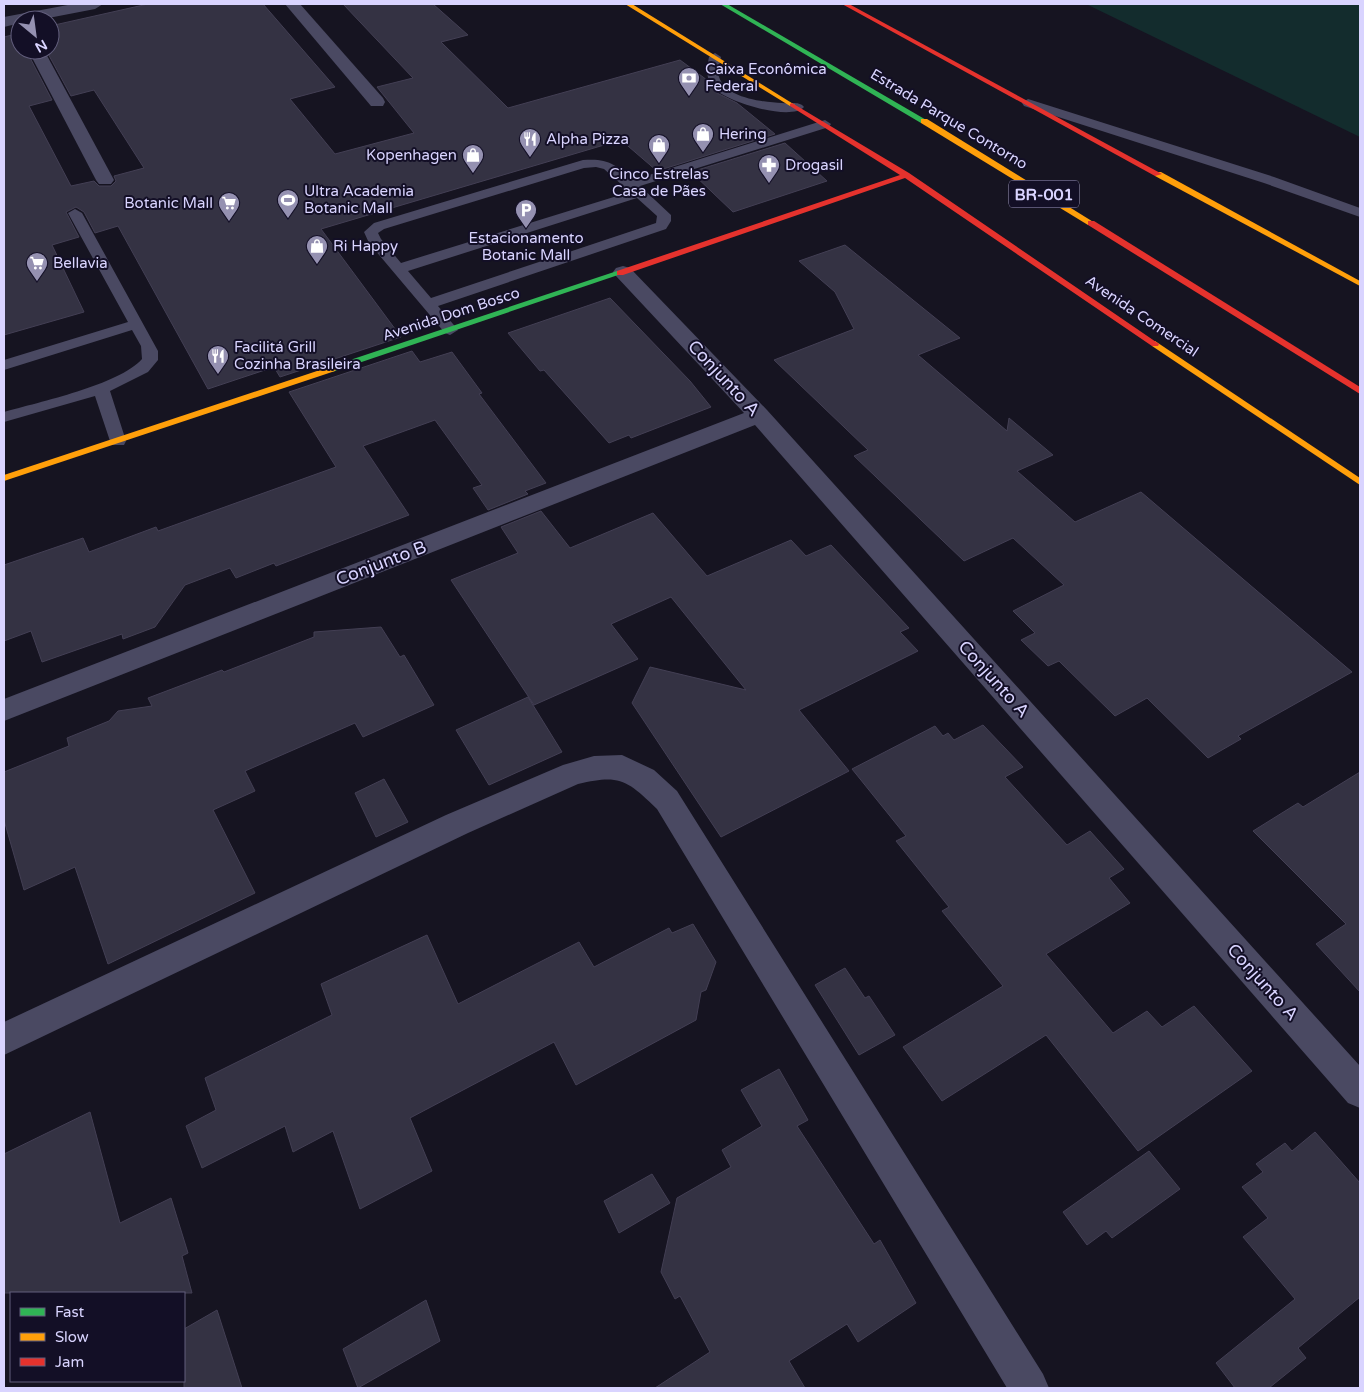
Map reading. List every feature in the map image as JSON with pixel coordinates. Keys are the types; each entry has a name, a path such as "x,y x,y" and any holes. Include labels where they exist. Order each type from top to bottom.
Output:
{"main road":[{"name":"Avenida Comercial","path":"628,4 906,174 1360,482"},
{"name":"Estrada Parque Contorno","path":"723,4 979,153 1360,391"},
{"path":"845,4 1360,284"},
{"name":"Avenida Dom Bosco","path":"4,478 623,272 906,174"}],"street":[{"path":"49,10 95,4"},
{"path":"292,4 377,102"},
{"path":"41,60 105,180"},
{"name":"Conjunto A","path":"623,272 759,415 1360,1090"},
{"name":"Conjunto B","path":"4,710 759,415"},
{"path":"4,1039 492,808 573,773 594,768 622,767 644,778 667,800 1029,1388"}],"lane":[{"path":"715,57 712,64 713,78 725,91 739,100 759,105 798,107"},
{"path":"1025,102 1270,180 1360,213"},
{"path":"398,268 825,124"},
{"path":"428,304 661,226 664,215 609,166 596,163 583,164 379,226 371,232 374,240 398,268 428,304 450,330"},
{"path":"4,417 131,377 145,368 150,359 149,350 137,324 75,213"},
{"path":"4,365 137,324"},
{"path":"101,388 118,441"}],"green space":[{"path":"1086,4 1360,4 1360,137"}],"building":[{"path":"148,4 263,4 335,87 290,99 335,154 414,133 377,87 413,78 343,4 433,4 468,35 441,42 508,108 680,60 707,80 715,92 737,103 775,134 657,171 621,140 321,229 401,337 280,377 274,367 208,389 118,226 95,233 84,212 76,207 66,212 79,237 52,245 84,312 4,335 4,37 10,36 10,60 31,60 52,100 29,106 71,186 94,181 99,186 111,186 116,181 114,176 144,168 94,90 71,96 51,60 60,60 60,24"},
{"path":"785,143 827,181 733,212 691,172"},
{"path":"845,245 960,338 918,355 1007,431 1009,418 1053,455 1017,471 1075,522 1141,492 1352,672 1238,736 1241,739 1208,758 1147,698 1115,716 1059,661 1048,666 1021,640 1035,633 1013,611 1064,585 1013,538 964,561 854,456 868,450 774,360 854,329 835,292 799,261"},
{"path":"610,298 690,381 711,407 631,438 629,435 609,443 544,370 540,371 508,333"},
{"path":"412,351 420,362 452,352 482,393 479,394 546,483 525,491 528,494 488,510 473,488 482,485 435,420 363,446 409,515 276,566 274,563 236,578 230,568 185,585 155,627 123,639 122,634 42,662 31,631 4,641 4,565 83,538 89,552 156,527 158,531 336,467 289,392"},
{"path":"541,511 570,548 653,513 707,576 791,540 806,556 831,545 909,628 900,632 918,651 799,710 849,771 721,837 632,703 650,667 746,690 671,597 611,624 638,659 534,705 451,580 518,553 501,527"},
{"path":"381,627 400,657 404,655 434,705 363,737 355,723 245,771 255,791 213,810 255,893 108,964 75,867 24,890 4,820 4,772 69,746 67,738 109,721 118,711 152,706 148,698 222,670 224,672 314,637 314,632"},
{"path":"528,697 562,752 489,785 456,730"},
{"path":"983,725 1023,767 1005,777 1067,845 1090,831 1124,869 1109,878 1130,903 1046,954 1113,1033 1147,1011 1162,1027 1194,1006 1252,1071 1138,1151 1046,1035 942,1101 903,1047 1003,986 942,911 949,907 896,841 906,836 852,769 935,726 943,736 948,733 954,740"},
{"path":"1360,772 1360,992 1316,944 1346,924 1253,831 1298,803 1303,807"},
{"path":"384,779 408,822 376,837 355,793"},
{"path":"693,924 716,962 706,990 701,992 696,1020 576,1085 554,1042 410,1118 432,1171 360,1209 333,1131 293,1152 285,1126 202,1168 186,1126 216,1110 205,1078 332,1015 321,984 427,935 458,1004 579,942 594,967 669,928 672,933"},
{"path":"845,968 865,998 869,996 895,1035 859,1055 815,985"},
{"path":"779,1069 808,1120 797,1126 874,1244 880,1240 916,1303 858,1342 847,1324 789,1361 805,1388 655,1388 710,1352 680,1296 675,1299 661,1272 677,1198 731,1167 722,1150 762,1126 741,1090"},
{"path":"90,1112 120,1223 171,1198 188,1253 182,1256 192,1293 4,1293 4,1154"},
{"path":"1315,1132 1360,1183 1360,1297 1298,1348 1306,1358 1269,1388 1235,1388 1216,1363 1295,1299 1243,1237 1268,1218 1242,1187 1263,1172 1256,1164 1285,1143 1292,1151"},
{"path":"1149,1151 1180,1189 1112,1238 1106,1231 1087,1245 1063,1212"},
{"path":"652,1174 670,1203 619,1233 604,1201"},
{"path":"426,1300 440,1341 358,1388 343,1349"},
{"path":"217,1310 242,1388 184,1388 185,1328"}],"traffic: fast":[{"path":"723,4 924,121"},
{"path":"332,369 620,273"}],"traffic: slow":[{"path":"628,4 792,105"},
{"path":"924,121 1091,223"},
{"path":"1158,174 1360,284"},
{"path":"1155,344 1360,482"},
{"path":"4,478 332,369"}],"traffic: jam":[{"path":"845,4 1158,174"},
{"path":"792,105 906,175 1155,344"},
{"path":"620,273 906,175"},
{"path":"1091,223 1360,391"}],"place":[{"name":"Caixa Econômica Federal","path":"689,97"},
{"name":"Hering","path":"703,153"},
{"name":"Alpha Pizza","path":"530,158"},
{"name":"Cinco Estrelas Casa de Pães","path":"659,164"},
{"name":"Kopenhagen","path":"473,174"},
{"name":"Drogasil","path":"769,184"},
{"name":"Ultra Academia Botanic Mall","path":"288,219"},
{"name":"Botanic Mall","path":"229,222"},
{"name":"Estacionamento Botanic Mall","path":"526,229"},
{"name":"Ri Happy","path":"317,265"},
{"name":"Bellavia","path":"37,282"},
{"name":"Facilitá Grill Cozinha Brasileira","path":"218,375"}]}
